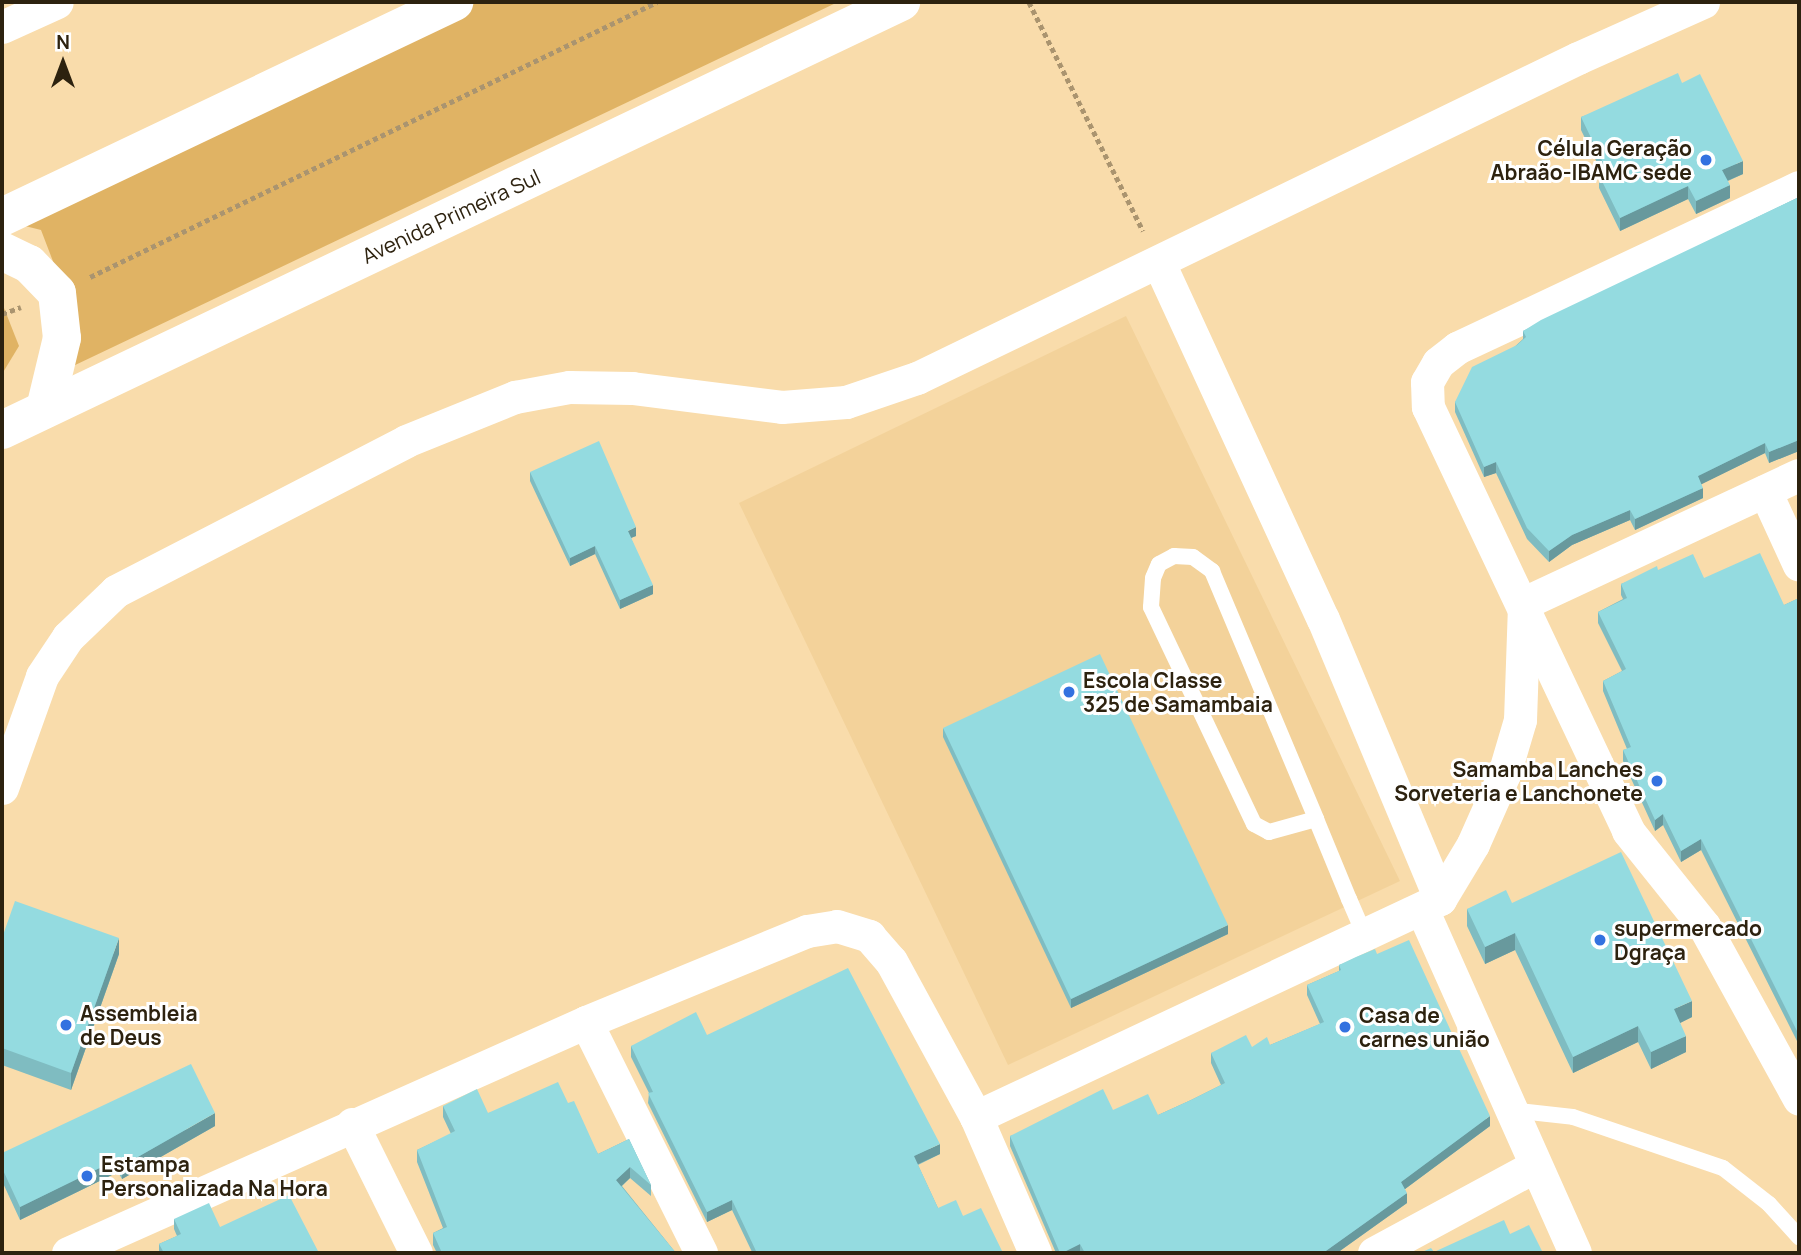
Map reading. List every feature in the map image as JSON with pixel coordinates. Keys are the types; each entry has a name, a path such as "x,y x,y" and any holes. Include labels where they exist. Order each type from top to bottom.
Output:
{"street":[{"path":"2,27 57,2"},
{"path":"2,217 454,2"},
{"name":"Avenida Primeira Sul","path":"2,430 901,2"},
{"path":"2,788 42,676 68,637 116,591 406,441 515,397 569,387 632,388 782,407 846,402 917,378 1578,58 1703,2"},
{"path":"1799,187 1457,348 1438,363 1427,382 1428,407 1524,603 1628,831 1704,926 1799,1099"},
{"path":"2,251 29,264 57,293 62,338 45,409"},
{"path":"1159,263 1323,619 1510,1110 1575,1253"},
{"path":"1524,603 1799,475"},
{"path":"1765,491 1799,565"},
{"path":"976,1117 1431,904 1473,845 1504,774 1520,720 1525,681 1524,603"},
{"path":"81,1251 352,1124 586,1022 807,931 837,926 869,936 891,961 976,1117 1035,1253"},
{"path":"586,1022 701,1253"},
{"path":"352,1124 416,1253"},
{"path":"1374,1253 1535,1167"}],"lane":[{"path":"1316,819 1269,832 1254,824 1151,607 1153,578 1159,564 1174,556 1193,557 1212,570 1365,936"},
{"path":"1510,1110 1573,1117 1723,1168 1769,1204 1799,1237"}],"path":[{"path":"2,314 57,293 657,2"},
{"path":"1030,2 1159,263"}],"shaded area":[{"path":"478,2 838,2 71,367 77,324 41,230 9,222"},
{"path":"2,303 19,346 2,374"},
{"name":"Escola Classe 325 de Samambaia","path":"1126,316 1400,881 1008,1065 739,503"}],"building":[{"path":"1678,73 1682,83 1700,74 1743,161 1722,170 1730,185 1696,201 1688,186 1620,218 1599,175 1607,171 1581,117"},
{"path":"1799,197 1799,440 1769,452 1765,443 1698,476 1703,488 1635,519 1630,510 1572,535 1549,551 1527,528 1496,462 1484,467 1455,402 1472,367 1517,345 1526,337 1523,331 1541,320"},
{"path":"599,441 636,527 628,531 653,585 620,600 595,546 570,558 530,472"},
{"path":"1760,553 1784,605 1799,598 1799,1035 1701,839 1681,851 1663,814 1655,820 1623,750 1631,747 1603,681 1626,669 1598,612 1627,598 1621,584 1657,566 1658,570 1693,554 1704,578"},
{"path":"1100,654 1228,925 1071,999 943,728"},
{"path":"1621,852 1692,1001 1674,1009 1686,1036 1651,1052 1638,1026 1573,1057 1515,933 1485,947 1467,909 1506,890 1512,903"},
{"path":"15,901 119,938 71,1073 2,1048 2,938"},
{"path":"1409,940 1490,1116 1401,1182 1407,1193 1323,1253 1085,1253 1080,1244 1060,1253 1010,1136 1103,1089 1113,1110 1148,1094 1158,1115 1191,1100 1225,1083 1211,1053 1246,1035 1252,1047 1267,1037 1270,1045 1324,1022 1307,985 1341,970 1339,965 1356,957 1375,949 1377,954"},
{"path":"848,968 940,1144 914,1156 938,1208 956,1200 963,1216 981,1208 1003,1253 750,1253 756,1251 732,1200 707,1212 648,1093 653,1092 631,1046 696,1012 707,1035"},
{"path":"191,1064 215,1113 122,1166 118,1159 20,1207 2,1168 2,1153"},
{"path":"558,1082 568,1103 574,1101 598,1154 629,1139 651,1185 630,1167 616,1180 676,1253 442,1253 433,1233 447,1227 417,1150 455,1131 443,1106 477,1089 488,1113"},
{"path":"289,1195 319,1253 164,1253 159,1244 181,1234 174,1219 209,1203 220,1227"},
{"path":"1504,1220 1510,1234 1529,1225 1543,1253 1420,1253 1431,1248 1434,1252"}],"place":[{"name":"Célula Geração Abraão-IBAMC sede","path":"1706,160"},
{"name":"Escola Classe 325 de Samambaia","path":"1069,692"},
{"name":"Samamba Lanches Sorveteria e Lanchonete","path":"1657,781"},
{"name":"supermercado Dgraça","path":"1600,940"},
{"name":"Assembleia de Deus","path":"66,1025"},
{"name":"Casa de carnes união","path":"1345,1027"},
{"name":"Estampa Personalizada Na Hora","path":"87,1176"}]}
